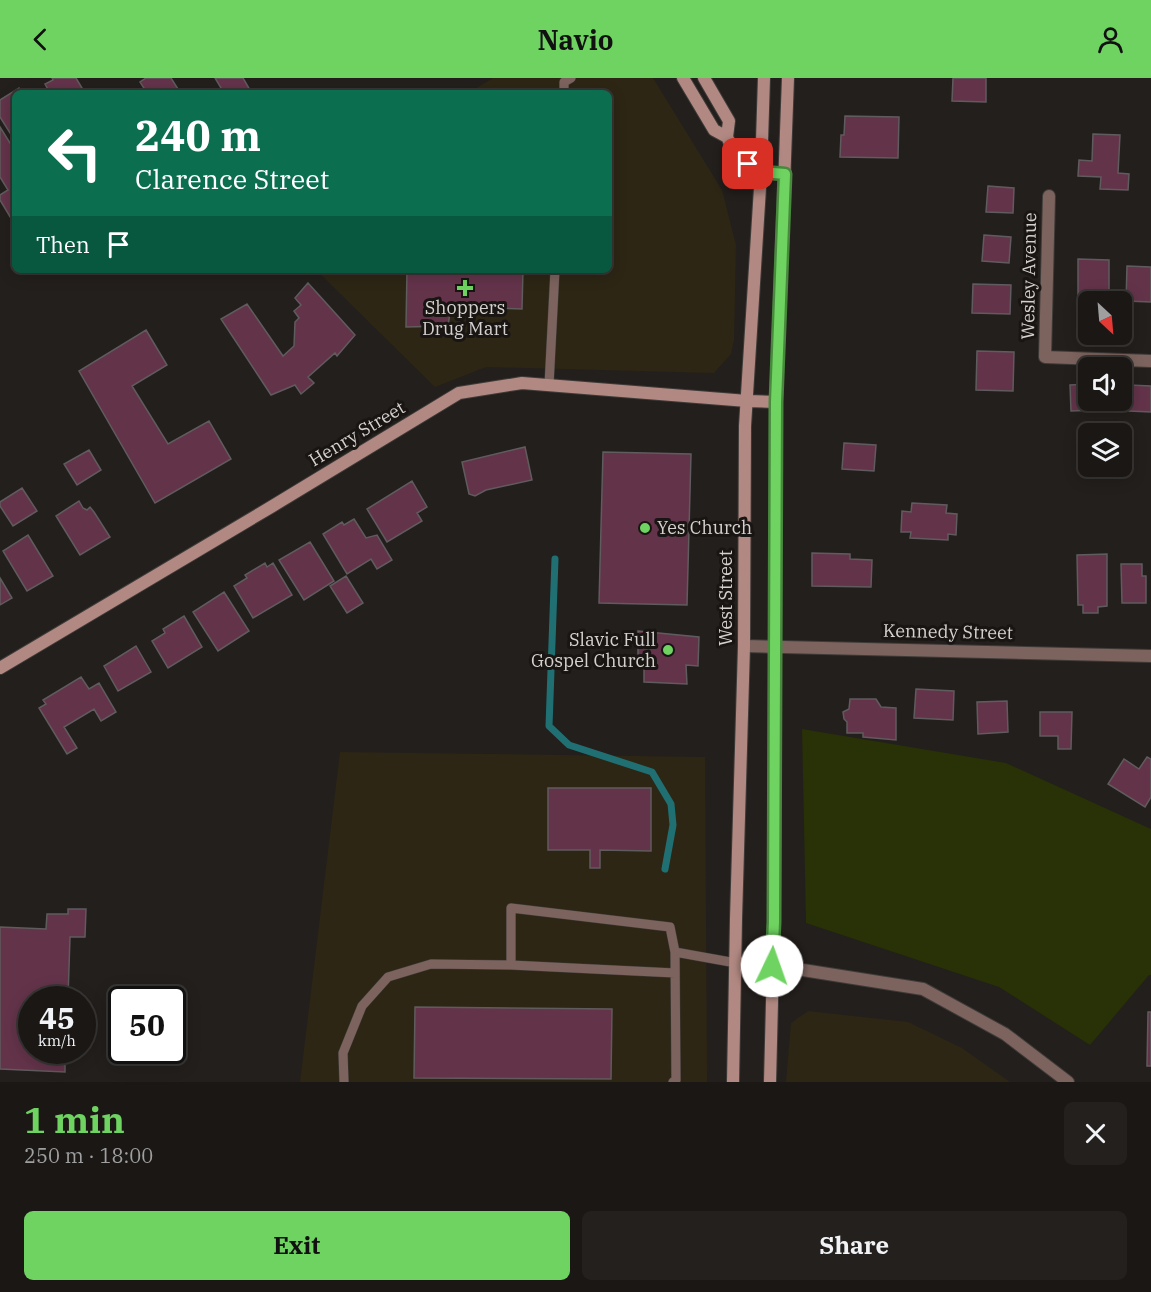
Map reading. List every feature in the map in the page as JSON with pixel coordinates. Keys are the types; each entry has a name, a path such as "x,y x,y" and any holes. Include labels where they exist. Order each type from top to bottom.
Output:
{"main road":[{"path":"683,78 714,130 727,137"},
{"path":"704,78 729,121 727,137 736,156 761,172 785,174"},
{"name":"West Street","path":"733,1082 744,646 745,437 761,172 764,78"},
{"path":"770,1082 774,922 776,402 788,78"},
{"name":"Henry Street","path":"0,668 459,393 522,383 776,402"}],"street":[{"name":"Wesley Avenue","path":"1049,196 1045,357 1151,361"},
{"name":"Kennedy Street","path":"744,646 1151,656"},
{"path":"736,963 772,966 923,989 1005,1034 1068,1082"}],"lane":[{"path":"564,90 564,82 571,78"},
{"path":"549,385 555,273"},
{"path":"511,965 511,908 670,927 675,952 676,1080 673,1082"},
{"path":"675,952 736,963"},
{"path":"344,1082 343,1053 362,1006 388,977 431,964 511,965 675,973"}],"shaded area":[{"path":"493,78 653,78 722,190 736,245 734,340 731,354 714,373 486,367 435,387 319,273 612,273 612,90 473,90"},
{"path":"340,752 705,757 707,1082 300,1082"},
{"path":"808,1011 908,1022 962,1048 1010,1082 786,1082 791,1023"}],"green space":[{"path":"802,729 1006,763 1151,829 1151,975 1090,1045 999,987 806,923"}],"building":[{"path":"52,78 76,78 83,90 48,90 45,84 53,80"},
{"path":"146,78 171,78 178,89 145,90 140,82"},
{"path":"215,78 243,78 250,90 222,90"},
{"path":"953,78 986,78 986,102 952,101"},
{"path":"12,92 12,136 0,117 0,100"},
{"path":"845,116 899,117 898,158 840,157"},
{"path":"0,127 12,146 12,220 0,200 0,195 8,190 0,177"},
{"path":"1093,134 1120,135 1118,173 1129,174 1128,190 1100,189 1101,177 1078,176 1079,160 1092,161"},
{"path":"988,186 1014,188 1013,213 986,212"},
{"path":"984,235 1011,237 1009,263 982,261"},
{"path":"1078,259 1109,260 1109,291 1078,291"},
{"path":"1127,266 1151,267 1151,302 1132,301 1132,291 1126,291"},
{"name":"Shoppers Drug Mart","path":"407,273 523,273 522,309 451,306 448,326 406,327"},
{"path":"308,283 355,335 337,356 335,353 308,377 314,383 301,394 295,385 271,395 221,319 247,304 283,356 294,346 295,322 299,318 294,311 301,305 295,298"},
{"path":"973,284 1011,285 1010,314 972,313"},
{"path":"146,330 167,365 132,386 168,444 209,421 231,459 155,503 79,371"},
{"path":"977,351 1014,352 1013,391 976,390"},
{"path":"1070,385 1078,385 1078,411 1071,411"},
{"path":"1132,385 1151,386 1151,412 1129,411 1132,411"},
{"path":"844,443 876,445 874,471 842,469"},
{"path":"525,447 532,480 486,490 475,496 469,494 462,462"},
{"path":"89,450 101,470 77,485 64,464"},
{"name":"Yes Church","path":"603,452 691,454 687,605 599,603"},
{"path":"412,481 427,507 417,513 422,521 387,542 367,509"},
{"path":"22,488 37,511 13,526 0,506 0,502"},
{"path":"79,501 83,508 87,510 90,507 110,537 80,555 56,516"},
{"path":"912,503 947,505 946,513 957,514 956,535 948,534 948,540 910,538 911,532 901,532 902,511 911,512"},
{"path":"354,519 366,538 377,535 392,560 377,569 371,559 347,574 323,534 342,522 344,525"},
{"path":"28,535 53,576 27,591 3,551"},
{"path":"310,542 334,581 304,600 279,560"},
{"path":"812,553 850,554 850,559 872,560 871,587 812,586"},
{"path":"1107,554 1107,606 1098,607 1098,613 1083,613 1083,605 1078,605 1077,555"},
{"path":"265,563 267,567 273,563 292,595 253,618 234,586 247,578 245,575"},
{"path":"1121,564 1142,564 1142,576 1146,576 1146,603 1122,603"},
{"path":"346,576 363,603 347,613 330,586"},
{"path":"0,578 12,598 0,605"},
{"path":"224,592 249,631 218,651 193,612"},
{"path":"184,616 202,647 168,668 152,641 165,633 163,629"},
{"name":"Slavic Full Gospel Church","path":"638,631 699,637 698,666 686,665 687,684 644,682 644,664 638,663"},
{"path":"136,646 151,672 118,691 104,666"},
{"path":"81,677 89,689 99,683 116,712 101,721 94,709 64,727 77,748 67,754 39,708 46,704 43,700"},
{"path":"916,689 954,691 953,720 914,718"},
{"path":"850,699 876,699 881,707 896,708 896,740 863,737 863,733 847,733 847,722 843,712 849,709"},
{"path":"1007,701 1008,732 978,734 977,702"},
{"path":"1040,712 1072,712 1071,749 1058,749 1058,736 1040,736"},
{"path":"1147,757 1151,759 1151,797 1145,807 1108,784 1124,759 1139,769"},
{"path":"548,788 651,788 651,851 600,850 600,868 590,868 590,850 548,850"},
{"path":"68,909 86,909 85,937 70,937 68,986 18,986 18,1064 65,1064 65,1072 0,1069 0,927 46,929 47,914 68,914"},
{"path":"415,1007 612,1009 611,1079 414,1078"},
{"path":"1148,1012 1151,1012 1151,1066 1147,1066"}],"waterway":[{"path":"555,559 549,726 569,745 652,772 671,804 673,825 665,869"}],"place":[{"name":"Shoppers Drug Mart","path":"465,288"},
{"name":"Yes Church","path":"645,528"},
{"name":"Slavic Full Gospel Church","path":"668,650"}],"route":[{"path":"748,164 761,172 785,174 776,402 772,966"}]}
